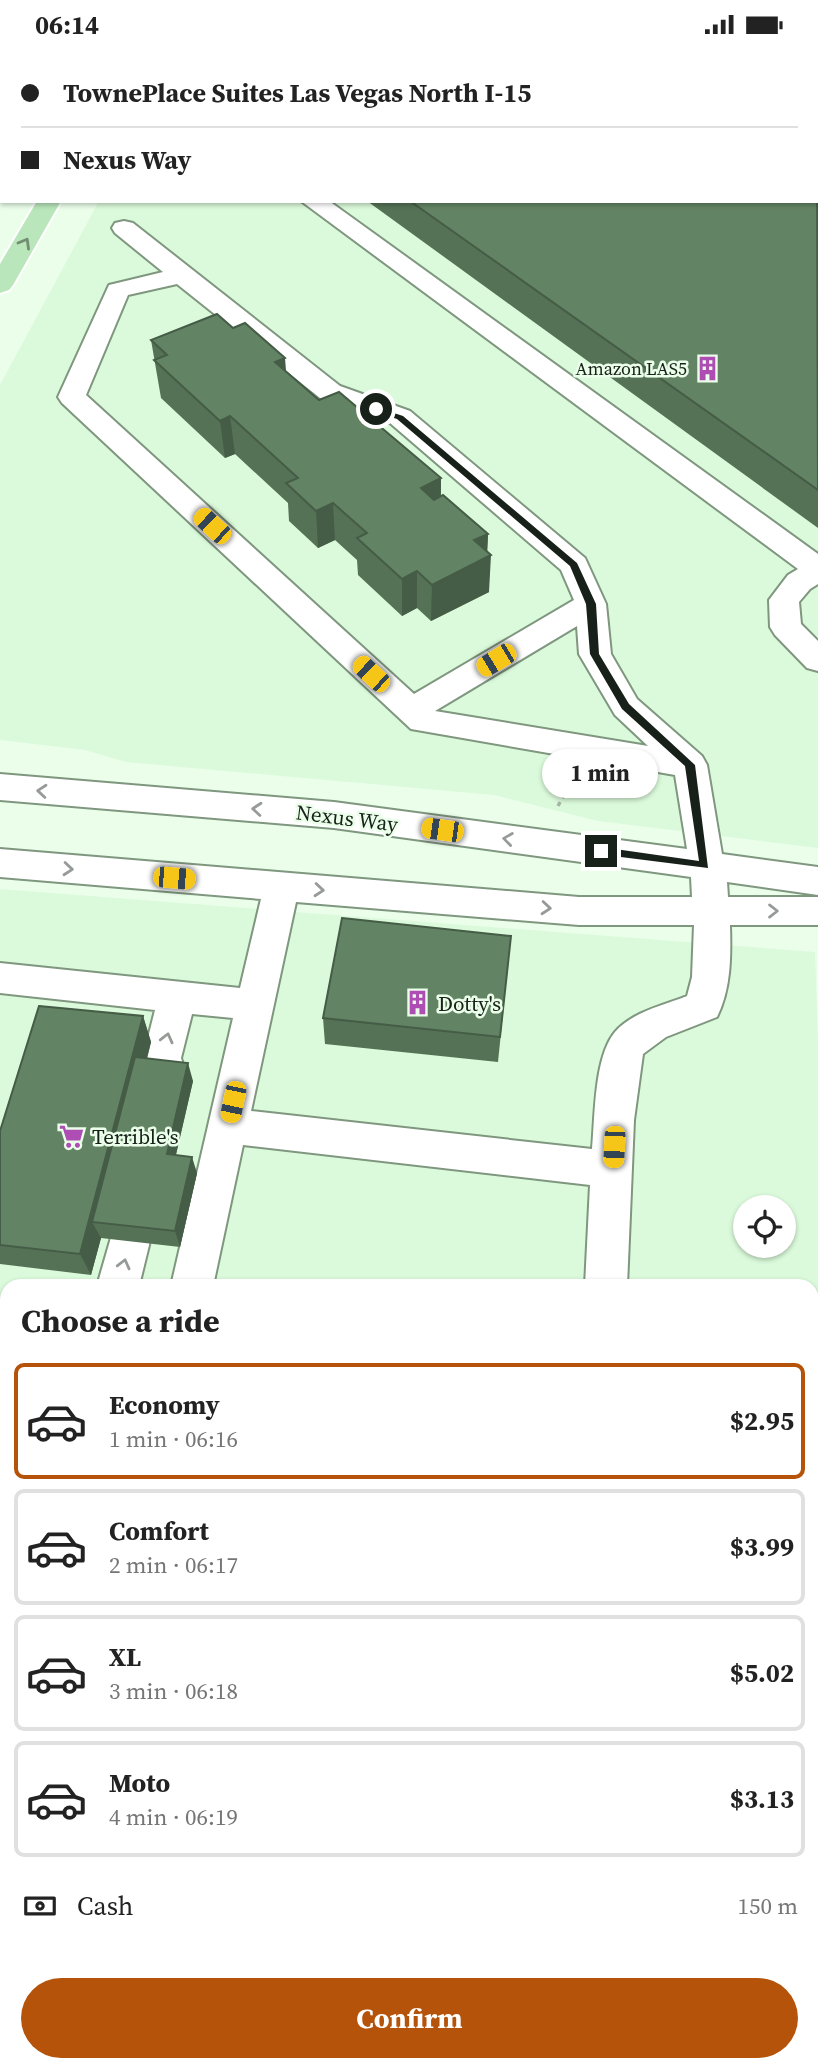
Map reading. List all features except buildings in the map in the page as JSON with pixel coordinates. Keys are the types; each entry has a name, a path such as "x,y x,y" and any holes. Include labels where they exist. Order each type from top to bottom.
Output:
{"main road":[{"path":"0,285 48,203"}],"street":[{"path":"316,203 818,570 799,582 784,600 786,627 818,660"},
{"path":"124,228 330,392 400,417 574,565 591,604 594,654 626,707 690,765 713,911 711,979 704,1006 657,1024 626,1047 617,1082 606,1279"},
{"path":"182,275 118,290 72,397 423,721 690,765"},
{"path":"411,711 591,604"},
{"name":"Nexus Way","path":"0,787 334,815 818,881"},
{"path":"0,863 579,911 818,911"},
{"path":"194,1279 281,887"},
{"path":"0,978 255,1005"},
{"path":"168,1079 162,1058 177,997"},
{"path":"228,1126 613,1169"},
{"path":"120,1279 130,1241"}],"path":[{"path":"554,814 566,791 568,773"}],"shaded area":[{"path":"98,203 818,203 818,848 598,821 494,795 126,762 85,750 0,740 0,385"},
{"path":"0,889 815,952 818,1044 818,1279 0,1279"}],"place":[{"name":"Amazon LAS5","path":"707,368"},
{"name":"Dotty's","path":"418,1003"},
{"name":"Terrible's","path":"72,1136"}],"route":[{"path":"376,409 400,417 574,565 591,604 594,654 626,707 690,765 705,865 601,851"}]}
